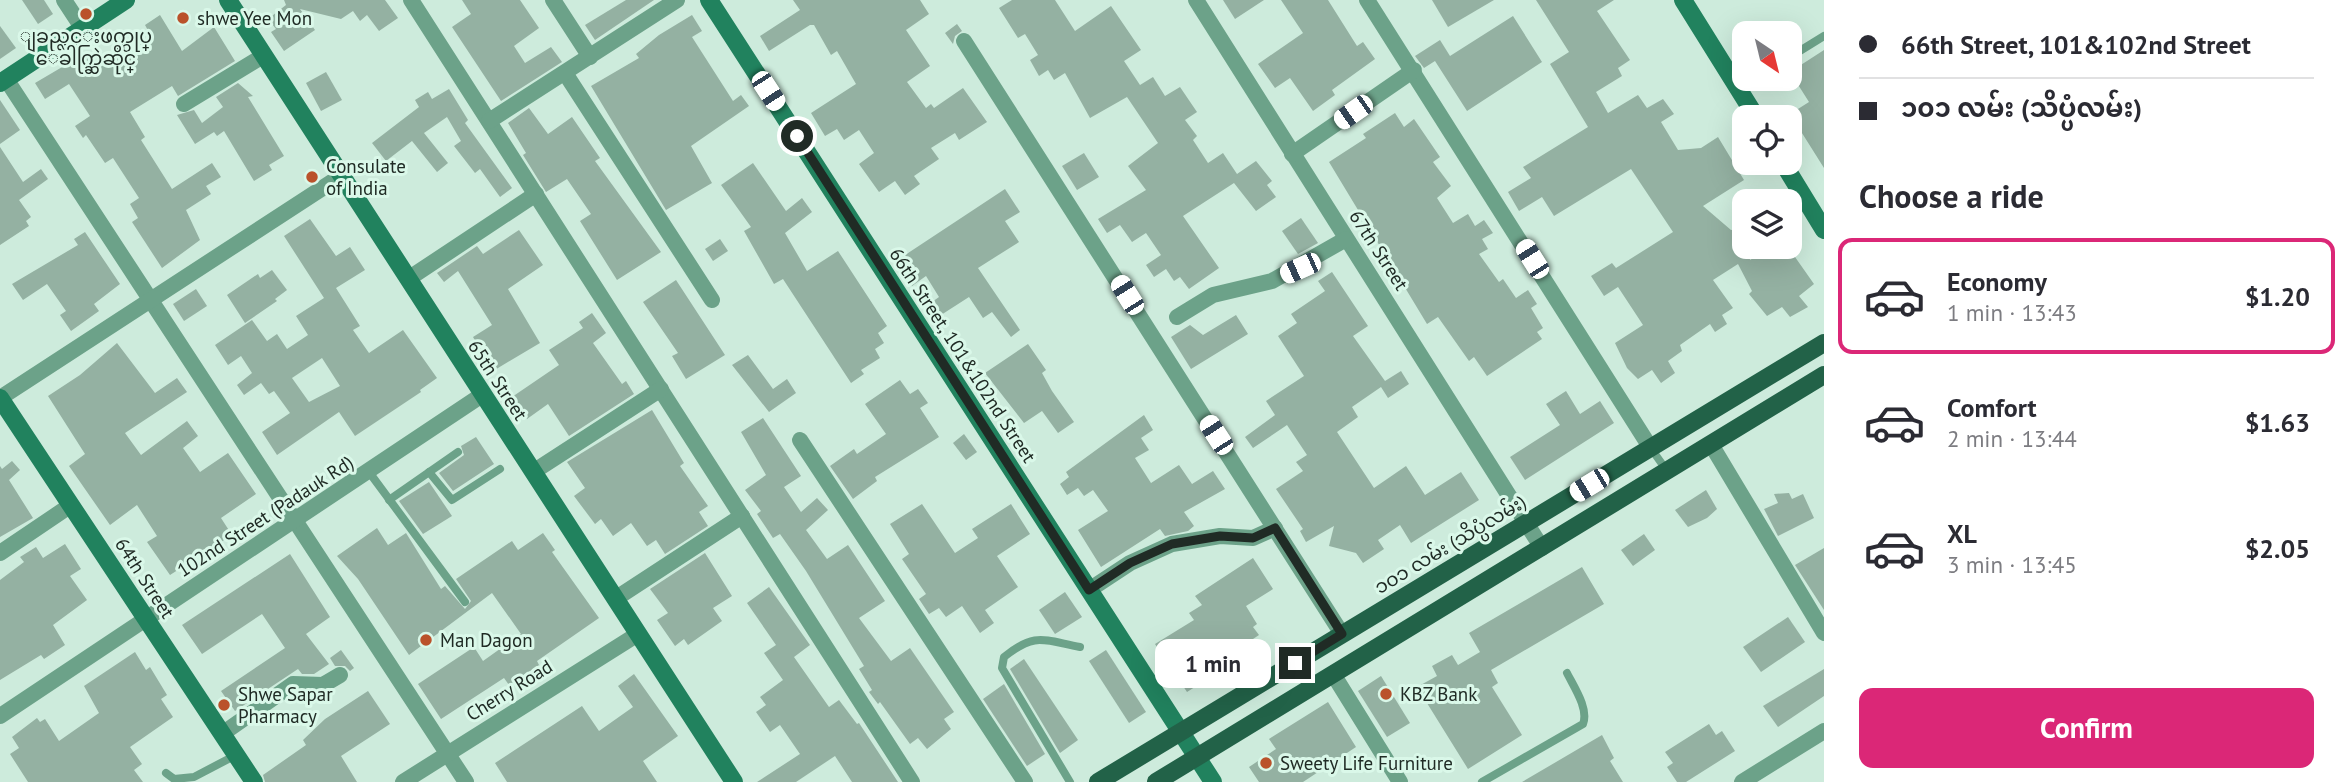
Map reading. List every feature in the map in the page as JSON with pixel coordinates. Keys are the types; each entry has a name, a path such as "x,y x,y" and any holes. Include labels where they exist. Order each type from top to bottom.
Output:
{"main road":[{"name":"၁၀၁ လမ်း (သိပ္ပံလမ်း)","path":"1098,782 1824,343"},
{"path":"1156,782 1668,473 1824,375"},
{"path":"1718,407 1734,432"},
{"path":"1377,611 1395,638"}],"street":[{"path":"64,0 83,29"},
{"path":"126,0 3,81 466,782"},
{"name":"65th Street","path":"228,0 734,782"},
{"path":"411,0 912,782"},
{"path":"553,0 590,57"},
{"path":"489,121 677,0"},
{"name":"66th Street, 101&102nd Street","path":"709,0 1213,782"},
{"name":"67th Street","path":"1196,0 1542,548"},
{"path":"1367,0 1414,70 1650,447"},
{"path":"1683,0 1732,79"},
{"path":"964,41 1342,634"},
{"path":"184,104 263,56"},
{"path":"1292,154 1414,70"},
{"path":"565,73 712,300"},
{"path":"1790,175 1824,230"},
{"path":"0,398 341,176"},
{"path":"408,279 536,194"},
{"path":"1177,317 1213,295 1282,277 1346,239"},
{"path":"533,472 661,389"},
{"name":"102nd Street (Padauk Rd)","path":"0,716 482,395"},
{"name":"64th Street","path":"0,398 254,782"},
{"path":"800,440 1025,782"},
{"path":"1712,446 1824,633"},
{"path":"0,553 71,505"},
{"path":"615,599 742,516"},
{"path":"1089,590 1130,563 1172,544 1220,536 1253,538 1275,528"},
{"name":"Cherry Road","path":"403,782 638,634"},
{"path":"1334,674 1400,782"},
{"path":"222,734 293,684 323,685 340,675"},
{"path":"1742,782 1824,730"}],"lane":[{"path":"1802,50 1824,36"},
{"path":"1650,447 1668,473"},
{"path":"389,500 458,452"},
{"path":"429,472 452,500 500,469"},
{"path":"369,472 465,602"},
{"path":"1070,782 1002,668 1004,657 1029,640 1042,638 1080,648"},
{"path":"1482,782 1583,724 1585,717 1581,702 1567,673"},
{"path":"166,773 174,779 194,777 236,755"}],"building":[{"path":"22,0 44,0 53,14 38,24"},
{"path":"284,0 385,0 398,18 379,31 367,15 360,21 353,11 341,19 300,9 315,30 284,51 271,32 276,29 268,19 286,5"},
{"path":"462,0 520,0 539,28 514,46 525,63 551,47 562,62 501,101 452,27 471,14"},
{"path":"626,0 654,0 595,40 585,25"},
{"path":"793,0 920,0 929,14 906,30 930,66 907,82 926,108 931,104 934,108 963,88 987,122 959,140 955,133 931,148 939,159 914,176 920,184 905,195 895,181 879,192 859,164 874,153 859,130 844,140 837,129 825,136 811,113 856,84 837,51 831,55 814,25 769,51 760,36 800,10"},
{"path":"1012,0 1055,0 1075,31 1111,6 1141,50 1124,61 1140,85 1153,77 1165,96 1180,87 1197,112 1185,120 1197,136 1193,140 1208,163 1223,153 1237,174 1256,161 1272,181 1267,185 1276,197 1256,211 1234,183 1183,216 1219,268 1189,289 1180,277 1174,281 1166,269 1154,277 1146,265 1161,255 1146,233 1132,242 1120,225 1107,233 1098,219 1146,190 1128,166 1158,143 1127,97 1090,118 1065,73 1054,80 1048,70 1039,76 1030,60 1038,55 1025,34 1018,38 999,8"},
{"path":"1223,0 1264,0 1235,19"},
{"path":"1281,0 1328,0 1357,46 1363,42 1375,59 1332,90 1335,95 1313,111 1290,78 1275,88 1258,64 1303,33"},
{"path":"1432,0 1494,0 1448,27"},
{"path":"1536,0 1614,0 1597,11 1630,60 1618,68 1622,76 1596,92 1608,113 1638,95 1647,108 1663,99 1674,114 1661,122 1678,150 1701,148 1718,137 1732,160 1732,175 1741,175 1744,180 1703,206 1732,230 1732,259 1796,259 1814,284 1799,296 1808,307 1790,317 1782,307 1767,316 1749,294 1752,291 1738,264 1713,280 1733,308 1722,315 1727,324 1715,332 1710,324 1680,345 1682,351 1668,361 1675,373 1661,383 1652,370 1638,379 1627,368 1615,343 1643,325 1618,287 1604,296 1591,276 1612,263 1616,268 1673,232 1631,169 1554,216 1542,197 1519,211 1508,192 1531,178 1523,167 1588,127 1550,64 1569,52"},
{"path":"160,15 182,51 214,27 235,61 178,96 172,86 130,112 145,137 141,140 172,189 212,163 221,177 206,186 211,194 186,210 200,240 162,268 132,222 138,218 130,204 139,198 113,158 105,163 86,135 83,138 75,126 90,116 69,84 45,99 35,83 86,53 97,69 151,36 145,25"},
{"path":"692,15 702,31 692,37 733,101 741,95 749,106 691,146 712,183 666,210 591,86 639,58 636,54 659,35"},
{"path":"1513,16 1542,62 1467,111 1435,61 1424,68 1415,56 1440,40 1450,56"},
{"path":"957,24 962,31 955,36 953,44 945,33"},
{"path":"0,26 16,48 0,59"},
{"path":"1824,50 1824,168 1802,133 1802,106 1809,102 1802,91 1802,64"},
{"path":"326,72 342,100 321,111 306,83"},
{"path":"238,83 253,96 248,97 284,156 269,165 272,170 254,181 224,131 217,136 214,132 195,144 177,115 194,110 202,123 223,107 216,97"},
{"path":"449,89 468,120 465,123 512,188 500,197 480,169 475,173 454,146 461,141 447,117 424,133 448,163 437,172 412,141 386,161 372,143 419,107 415,100 428,92 432,99"},
{"path":"0,100 20,130 0,144"},
{"path":"529,108 548,134 572,117 600,158 595,161 661,252 617,280 580,221 591,214 567,179 546,192 523,155 526,153 508,123"},
{"path":"1395,113 1404,127 1414,119 1440,157 1433,162 1451,186 1437,198 1453,223 1468,214 1475,226 1484,220 1493,233 1482,239 1488,249 1479,254 1499,282 1503,279 1516,298 1528,290 1537,304 1531,308 1543,328 1537,332 1542,339 1487,376 1474,357 1469,361 1438,317 1427,324 1329,162 1366,138 1363,134"},
{"path":"0,147 23,182 41,169 48,179 19,200 31,217 26,221 29,226 0,245"},
{"path":"1084,153 1099,177 1077,190 1062,166"},
{"path":"753,163 786,211 802,198 812,212 785,233 807,271 838,251 887,326 878,333 884,343 875,349 880,358 861,370 864,374 851,383 783,279 774,284 744,231 751,227 721,185"},
{"path":"1005,189 1020,212 1005,221 1019,242 978,268 1020,330 1011,337 992,312 983,318 969,297 941,315 932,302 939,297 926,276 912,286 896,261"},
{"path":"1301,218 1318,243 1298,254 1282,231"},
{"path":"310,219 336,256 350,247 365,270 336,288 360,326 353,330 369,353 403,330 437,378 420,390 421,392 355,436 339,412 277,455 262,432 290,413 274,391 269,394 261,383 244,395 237,385 252,373 241,356 228,365 215,345 252,320 267,341 277,334 287,349 308,335 296,316 324,298 284,236","holes":["322,358 340,386 309,402 292,378"]},
{"path":"519,230 543,265 508,289 540,343 493,371 473,337 492,325 458,271 444,282 437,273 477,246 483,254"},
{"path":"85,232 120,284 94,304 99,311 71,331 60,315 66,311 47,284 23,300 12,284 78,245 74,239"},
{"path":"720,239 728,251 713,261 705,249"},
{"path":"272,270 287,290 275,299 277,301 245,323 227,295 258,274 260,278"},
{"path":"1332,272 1368,326 1353,336 1385,381 1401,371 1409,384 1388,398 1381,387 1352,407 1358,417 1337,432 1374,488 1406,466 1425,495 1461,472 1479,500 1411,543 1400,525 1378,540 1384,549 1363,563 1356,553 1329,546 1334,526 1306,542 1300,531 1303,529 1276,489 1303,471 1296,462 1307,455 1287,425 1253,448 1245,437 1275,415 1266,401 1304,376 1278,336 1297,323 1291,314 1325,291 1318,281"},
{"path":"676,280 725,355 686,379 672,356 678,353 643,302"},
{"path":"196,289 207,306 184,321 173,304"},
{"path":"592,313 606,333 593,343 622,384 626,381 634,394 569,436 548,404 527,419 512,397 559,365 549,350 583,328 579,322"},
{"path":"1236,315 1248,334 1191,369 1171,337 1190,325 1203,335"},
{"path":"117,343 155,393 177,378 187,392 125,433 141,455 187,421 198,436 183,448 200,472 228,453 256,494 221,518 232,535 170,575 147,542 157,536 137,505 110,525 69,466 85,454 48,396 80,375"},
{"path":"1028,344 1046,370 1042,373 1052,391 1074,422 1058,433 1042,411 1024,423 985,373"},
{"path":"748,355 773,389 787,379 796,393 769,412 732,365"},
{"path":"900,380 910,394 918,389 928,403 920,408 939,437 875,477 877,481 853,499 830,466 854,449 857,454 886,434 865,404"},
{"path":"1566,391 1580,414 1600,401 1614,423 1525,480 1510,457 1560,425 1546,404"},
{"path":"652,410 684,463 680,466 708,506 699,512 708,526 665,554 656,540 647,546 631,523 613,536 601,519 595,524 574,496 585,488 567,462"},
{"path":"1144,415 1153,430 1141,438 1149,450 1135,458 1151,483 1179,465 1192,484 1213,471 1225,489 1184,512 1194,526 1188,531 1165,536 1160,529 1101,567 1078,530 1108,511 1093,490 1084,496 1078,488 1067,495 1060,484 1069,477 1066,472"},
{"path":"763,418 801,476 784,487 801,512 817,498 828,510 806,530 827,559 848,545 885,601 859,618 891,661 910,648 954,712 944,719 951,729 927,749 918,738 910,744 880,702 878,704 869,692 872,690 859,669 864,666 806,571 780,534 773,538 757,514 761,511 745,490 766,475 741,432"},
{"path":"964,434 977,452 966,460 953,443"},
{"path":"476,437 494,464 453,491 439,473 464,455 461,446"},
{"path":"12,461 20,470 9,480 33,518 0,537 0,466 2,469"},
{"path":"429,482 452,516 423,534 399,501"},
{"path":"1706,490 1717,509 1707,518 1688,527 1675,510"},
{"path":"1789,493 1792,499 1803,494 1814,518 1778,536 1764,509 1778,503 1774,494"},
{"path":"922,504 955,553 978,538 972,529 1011,504 1030,534 997,556 1018,587 985,610 994,623 980,633 962,606 946,617 939,608 929,614 919,599 926,594 902,559 909,554 890,524"},
{"path":"377,528 388,545 406,533 441,589 445,586 465,609 471,601 456,579 512,541 518,550 543,533 555,550 552,552 599,618 537,661 539,665 509,685 504,678 441,719 418,684 474,647 483,661 521,634 492,593 409,655 358,579 337,556"},
{"path":"1644,534 1655,550 1633,566 1621,550"},
{"path":"65,544 81,569 70,576 87,600 53,625 65,645 44,659 41,655 0,680 0,580 24,562 20,557 36,547 43,558"},
{"path":"1824,548 1824,610 1795,565"},
{"path":"705,553 732,596 713,608 722,621 688,645 684,639 675,646 657,620 668,613 650,589"},
{"path":"290,554 330,617 306,634 329,664 314,674 302,674 298,669 235,711 221,691 285,648 262,614 202,654 182,625"},
{"path":"1253,558 1273,589 1246,606 1257,624 1253,627 1259,635 1229,655 1234,662 1187,692 1155,644 1194,620 1189,613 1202,605 1195,596"},
{"path":"1582,567 1604,604 1491,670 1498,683 1492,687 1522,735 1468,769 1417,687 1437,676 1432,666 1452,655 1458,665 1480,652 1469,633"},
{"path":"769,587 810,645 794,657 829,707 839,700 857,724 859,723 898,782 852,782 835,756 796,782 757,782 800,754 780,725 770,732 756,712 766,705 760,697 783,680 764,653 776,645 747,603"},
{"path":"1065,592 1082,617 1055,634 1039,610"},
{"path":"1788,617 1805,642 1761,672 1743,647"},
{"path":"341,650 354,668 350,671 345,666 335,666 330,658"},
{"path":"1106,650 1146,712 1129,723 1089,661"},
{"path":"135,652 146,670 150,667 167,695 161,699 173,717 130,747 142,764 134,770 143,782 28,782 10,754 19,748 12,737 37,718 40,722 45,719 59,741 99,713 84,686"},
{"path":"1024,659 1078,740 1060,753 1010,669"},
{"path":"1824,669 1824,696 1778,727 1763,706"},
{"path":"634,674 678,736 643,761 657,782 507,782 495,763 582,706 599,731 633,707 618,686"},
{"path":"1381,676 1410,723 1387,737 1358,691"},
{"path":"1004,684 1045,754 1027,766 983,699"},
{"path":"368,691 390,724 341,756 357,782 265,782 263,775 306,745 303,740 325,719"},
{"path":"1328,702 1356,747 1303,782 1259,782 1249,767 1276,749 1269,739"},
{"path":"1709,724 1716,735 1722,731 1735,751 1686,782 1677,782 1667,767 1673,763 1665,752"},
{"path":"1602,735 1614,758 1610,761 1623,782 1522,782"}],"place":[{"name":"ျခည္လင္းဖက္ထုပ္ ေခါက္ဆြဲဆိုင္","path":"86,14"},
{"name":"shwe Yee Mon","path":"183,18"},
{"name":"Consulate of India","path":"312,177"},
{"name":"Man Dagon","path":"426,640"},
{"name":"KBZ Bank","path":"1386,694"},
{"name":"Shwe Sapar Pharmacy","path":"224,705"},
{"name":"Sweety Life Furniture","path":"1266,763"}],"route":[{"path":"797,136 1089,590 1130,563 1172,544 1220,536 1253,538 1275,528 1342,634 1295,663"}]}
